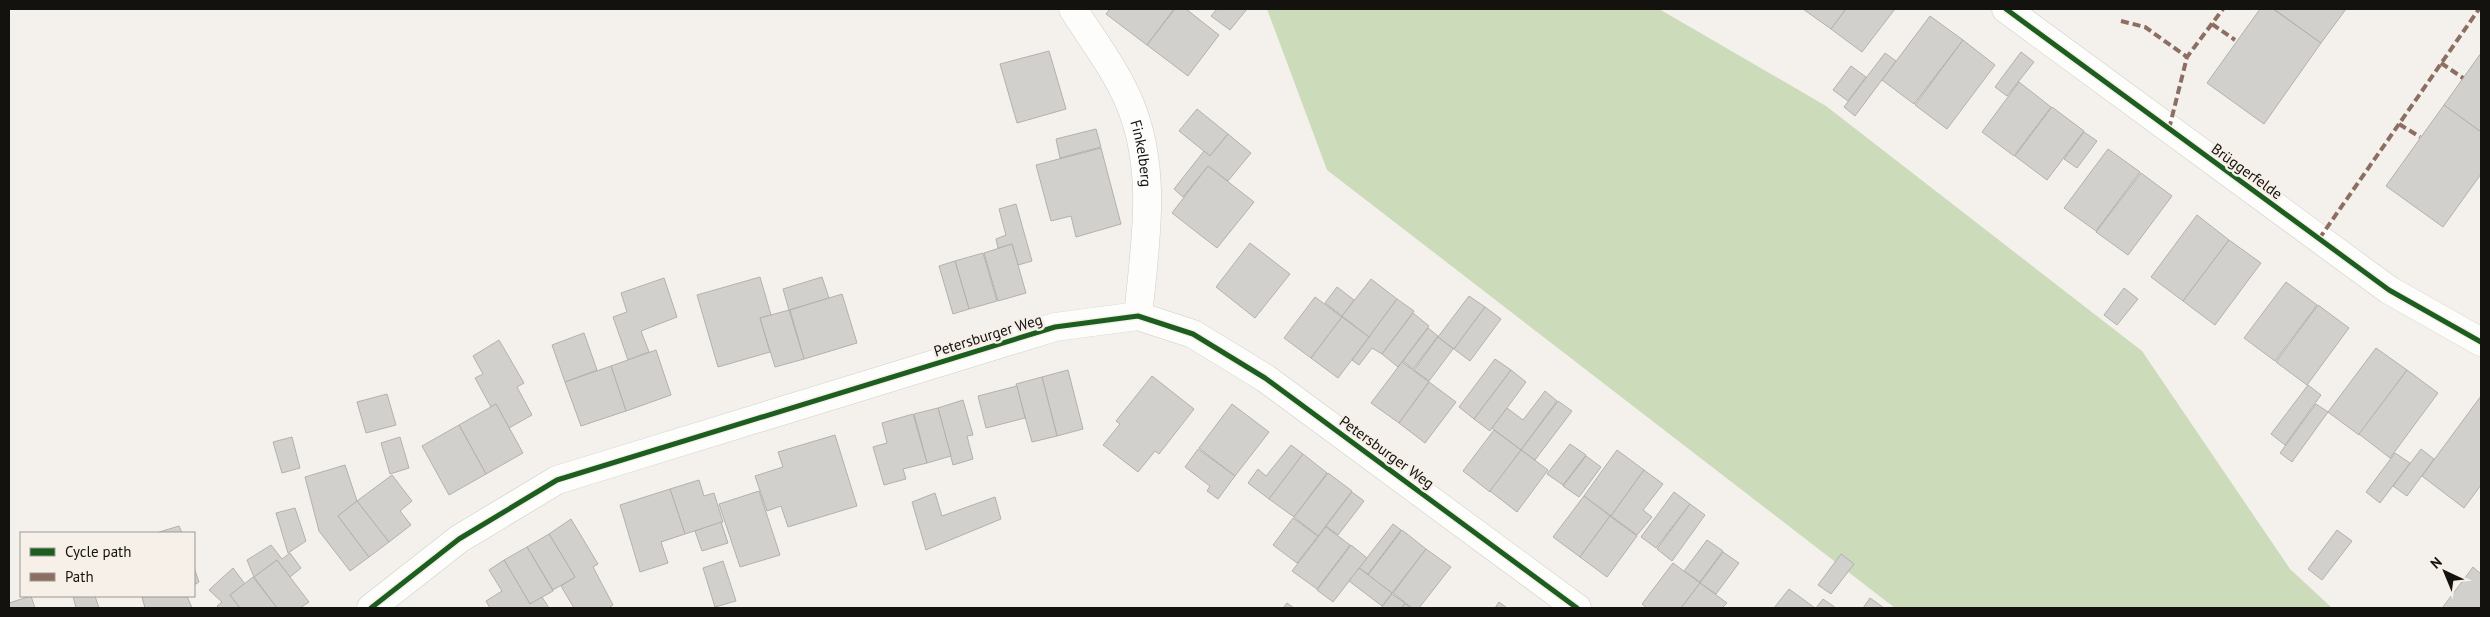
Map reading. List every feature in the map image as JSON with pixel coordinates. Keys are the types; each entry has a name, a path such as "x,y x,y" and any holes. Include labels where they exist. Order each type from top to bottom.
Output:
{"street":[{"name":"Finkelberg","path":"1073,9 1110,66 1130,104 1143,145 1149,205 1138,316"},
{"name":"Brüggerfelde","path":"2006,9 2389,290 2481,342"},
{"name":"Petersburger Weg","path":"371,608 459,538 557,480 1055,328 1138,316 1193,334 1265,378 1577,608"}],"green space":[{"path":"1267,9 1659,9 1826,106 2142,351 2290,569 2332,608 1895,608 1327,170"}],"building":[{"path":"1110,9 1174,9 1147,45 1106,14"},
{"path":"1175,9 1186,9 1219,35 1188,76 1147,45"},
{"path":"1217,9 1247,9 1230,30 1211,16"},
{"path":"1803,9 1846,9 1831,29"},
{"path":"1846,9 1895,9 1862,52 1831,29"},
{"path":"2260,9 2273,9 2321,43 2264,124 2207,83"},
{"path":"2274,9 2346,9 2321,43"},
{"path":"1930,16 1963,40 1914,104 1882,80"},
{"path":"1963,40 1995,65 1947,129 1915,105"},
{"path":"1049,51 1066,109 1017,123 1000,64"},
{"path":"2021,52 2034,62 2007,96 1995,87"},
{"path":"1885,53 1896,61 1855,116 1844,107"},
{"path":"2481,53 2481,132 2444,105"},
{"path":"1851,66 1866,77 1848,101 1833,90"},
{"path":"2019,82 2051,107 2014,156 1982,132"},
{"path":"2444,105 2481,132 2481,174 2443,227 2386,186"},
{"path":"2052,107 2084,131 2047,180 2015,156"},
{"path":"1197,109 1228,134 1210,156 1179,131"},
{"path":"1096,129 1101,147 1060,158 1056,139"},
{"path":"2084,132 2097,141 2077,168 2064,159"},
{"path":"1228,134 1251,153 1228,181 1208,166 1183,197 1174,189 1204,151 1210,156"},
{"path":"1101,148 1121,224 1076,237 1071,216 1051,221 1036,165"},
{"path":"2108,149 2140,172 2096,231 2064,208"},
{"path":"1208,166 1254,202 1217,248 1172,213"},
{"path":"2141,173 2172,196 2128,255 2096,232"},
{"path":"1016,204 1032,261 1018,265 1012,244 998,248 996,239 1006,235 999,209"},
{"path":"2197,215 2229,240 2183,301 2151,277"},
{"path":"2229,240 2261,263 2215,325 2183,301"},
{"path":"1250,243 1290,274 1255,318 1216,287"},
{"path":"1012,244 1026,293 998,301 984,253"},
{"path":"983,253 997,301 969,309 955,261"},
{"path":"955,261 969,309 953,314 939,266"},
{"path":"760,277 771,315 760,318 770,352 718,367 697,295"},
{"path":"822,277 829,298 789,310 783,289"},
{"path":"664,278 677,317 641,331 649,352 628,360 613,317 627,312 621,293"},
{"path":"1371,279 1397,299 1369,337 1342,316"},
{"path":"2286,282 2317,305 2275,361 2244,338"},
{"path":"1337,287 1354,300 1342,316 1325,303"},
{"path":"2124,288 2138,299 2117,325 2104,315"},
{"path":"842,294 857,343 804,359 790,310"},
{"path":"1469,296 1485,307 1454,349 1438,337"},
{"path":"1315,297 1342,317 1311,358 1284,338"},
{"path":"1397,299 1414,311 1382,354 1372,348 1359,365 1352,360"},
{"path":"2318,305 2349,328 2307,385 2276,362"},
{"path":"1485,307 1501,319 1470,361 1454,349"},
{"path":"789,310 804,359 775,367 760,318"},
{"path":"1413,313 1429,326 1398,367 1382,354"},
{"path":"1342,317 1369,337 1338,378 1311,358"},
{"path":"1428,328 1438,336 1413,369 1403,361"},
{"path":"584,333 597,370 565,382 552,345"},
{"path":"1438,337 1453,349 1429,381 1414,370"},
{"path":"499,340 524,383 517,387 532,415 509,428 496,404 491,407 475,378 483,374 473,356"},
{"path":"2376,348 2407,370 2359,435 2328,412"},
{"path":"656,350 671,395 626,411 611,366"},
{"path":"1495,359 1511,370 1474,419 1459,407"},
{"path":"1402,362 1429,382 1399,423 1371,403"},
{"path":"611,366 626,411 581,426 565,382"},
{"path":"1068,370 1083,429 1057,436 1042,377"},
{"path":"1511,370 1526,382 1490,431 1474,419"},
{"path":"2407,370 2438,393 2390,458 2359,434"},
{"path":"1152,376 1194,409 1159,454 1155,451 1138,472 1103,445 1120,424 1116,421"},
{"path":"1042,377 1057,436 1032,442 1016,384"},
{"path":"1429,382 1456,402 1425,443 1399,423"},
{"path":"2308,385 2321,395 2285,445 2271,434"},
{"path":"1017,386 1025,418 986,428 978,396"},
{"path":"1545,391 1557,401 1521,450 1492,428 1507,408 1523,420"},
{"path":"387,394 396,425 366,433 357,402"},
{"path":"2481,396 2481,485 2464,508 2422,476"},
{"path":"963,400 973,435 967,436 973,459 953,465 938,408"},
{"path":"1558,401 1572,411 1535,460 1521,450"},
{"path":"496,404 523,453 486,474 459,425"},
{"path":"1232,404 1269,432 1235,476 1199,448"},
{"path":"2316,404 2328,412 2292,462 2280,453"},
{"path":"938,408 951,456 927,463 914,414"},
{"path":"913,414 927,463 903,469 906,479 884,485 873,447 887,443 882,423"},
{"path":"459,425 486,474 449,495 422,446"},
{"path":"1494,430 1521,450 1490,492 1463,471"},
{"path":"835,435 857,506 788,527 781,506 767,511 755,476 783,467 778,452"},
{"path":"292,437 300,468 282,473 273,442"},
{"path":"400,437 409,468 390,474 381,443"},
{"path":"1570,444 1586,455 1563,485 1547,474"},
{"path":"1291,445 1303,454 1269,499 1248,483 1258,469 1266,476"},
{"path":"1198,449 1235,476 1218,499 1207,491 1210,486 1185,467"},
{"path":"2421,449 2434,459 2407,496 2393,486"},
{"path":"1521,450 1548,470 1517,512 1490,491"},
{"path":"1617,450 1644,470 1611,516 1584,496"},
{"path":"2395,453 2410,463 2380,503 2366,492"},
{"path":"1303,454 1327,473 1294,517 1269,499"},
{"path":"1586,456 1601,467 1579,497 1563,486"},
{"path":"345,465 357,501 338,516 369,557 350,571 319,531 305,477"},
{"path":"1644,470 1663,484 1643,510 1652,517 1637,535 1611,516"},
{"path":"1328,473 1352,491 1318,536 1294,517"},
{"path":"392,475 412,501 400,511 411,525 389,542 357,501"},
{"path":"699,480 704,496 714,493 723,522 685,534 670,489"},
{"path":"670,489 685,534 661,542 668,563 640,572 620,505"},
{"path":"759,491 780,555 740,567 719,504"},
{"path":"1352,492 1364,501 1338,535 1326,526"},
{"path":"1674,492 1690,504 1656,548 1641,537"},
{"path":"935,493 942,516 995,497 1001,519 926,550 912,502"},
{"path":"1584,496 1610,516 1580,557 1553,537"},
{"path":"357,501 389,542 369,557 338,516"},
{"path":"1690,504 1705,515 1672,561 1657,549"},
{"path":"295,508 306,541 288,553 276,513"},
{"path":"1610,516 1637,536 1607,577 1580,557"},
{"path":"1293,518 1318,536 1297,563 1273,545"},
{"path":"571,519 598,564 593,567 613,605 608,608 574,608 561,586 575,577 549,534"},
{"path":"721,522 728,543 702,551 695,531"},
{"path":"1393,524 1401,530 1368,574 1359,568"},
{"path":"179,526 182,532 159,532"},
{"path":"1326,527 1350,545 1317,589 1292,571"},
{"path":"1402,530 1426,549 1392,593 1368,575"},
{"path":"2337,530 2352,541 2322,580 2308,569"},
{"path":"549,534 575,577 553,590 527,547"},
{"path":"1707,540 1723,551 1700,582 1684,571"},
{"path":"271,545 282,559 290,553 301,568 290,577 277,560 254,577 247,560"},
{"path":"1351,545 1367,558 1333,602 1317,590"},
{"path":"527,547 553,591 530,604 504,560"},
{"path":"1426,549 1451,567 1419,608 1412,608 1393,593"},
{"path":"1723,552 1739,563 1716,594 1700,583"},
{"path":"1841,554 1854,564 1831,594 1818,585"},
{"path":"277,560 309,602 300,608 277,608 254,577"},
{"path":"504,560 530,604 542,597 549,608 490,608 486,601 502,591 489,570"},
{"path":"723,561 736,601 715,607 703,568"},
{"path":"1673,563 1700,583 1681,608 1647,608 1642,604"},
{"path":"2473,567 2481,574 2481,608 2443,607"},
{"path":"233,568 245,584 230,595 240,608 219,608 217,606 222,602 209,590"},
{"path":"1359,568 1392,593 1382,606 1349,581"},
{"path":"195,571 199,582 195,584"},
{"path":"253,577 277,608 240,608 230,595"},
{"path":"1700,583 1727,603 1722,608 1681,608"},
{"path":"1789,589 1815,608 1774,608"},
{"path":"1392,594 1405,603 1401,608 1381,608"},
{"path":"31,597 35,608 9,608 9,603"},
{"path":"73,597 95,597 99,608 76,608"},
{"path":"142,597 187,597 192,608 145,608"},
{"path":"1870,598 1884,608 1863,608"},
{"path":"1823,599 1836,608 1816,608"},
{"path":"1499,602 1507,608 1495,608"},
{"path":"1287,603 1294,608 1283,608"},
{"path":"1405,604 1412,608 1402,608"}],"marked path":[{"path":"2169,129 2187,57 2223,9"},
{"path":"2319,239 2479,9"},
{"path":"2121,21 2145,27 2187,57"},
{"path":"2212,24 2235,40"},
{"path":"2441,63 2463,78"},
{"path":"2399,124 2420,137"}],"cycle path":[{"path":"2006,9 2389,290 2481,342"},
{"path":"371,608 459,539 557,480 1055,327 1138,316 1193,334 1265,378 1577,608"}]}
